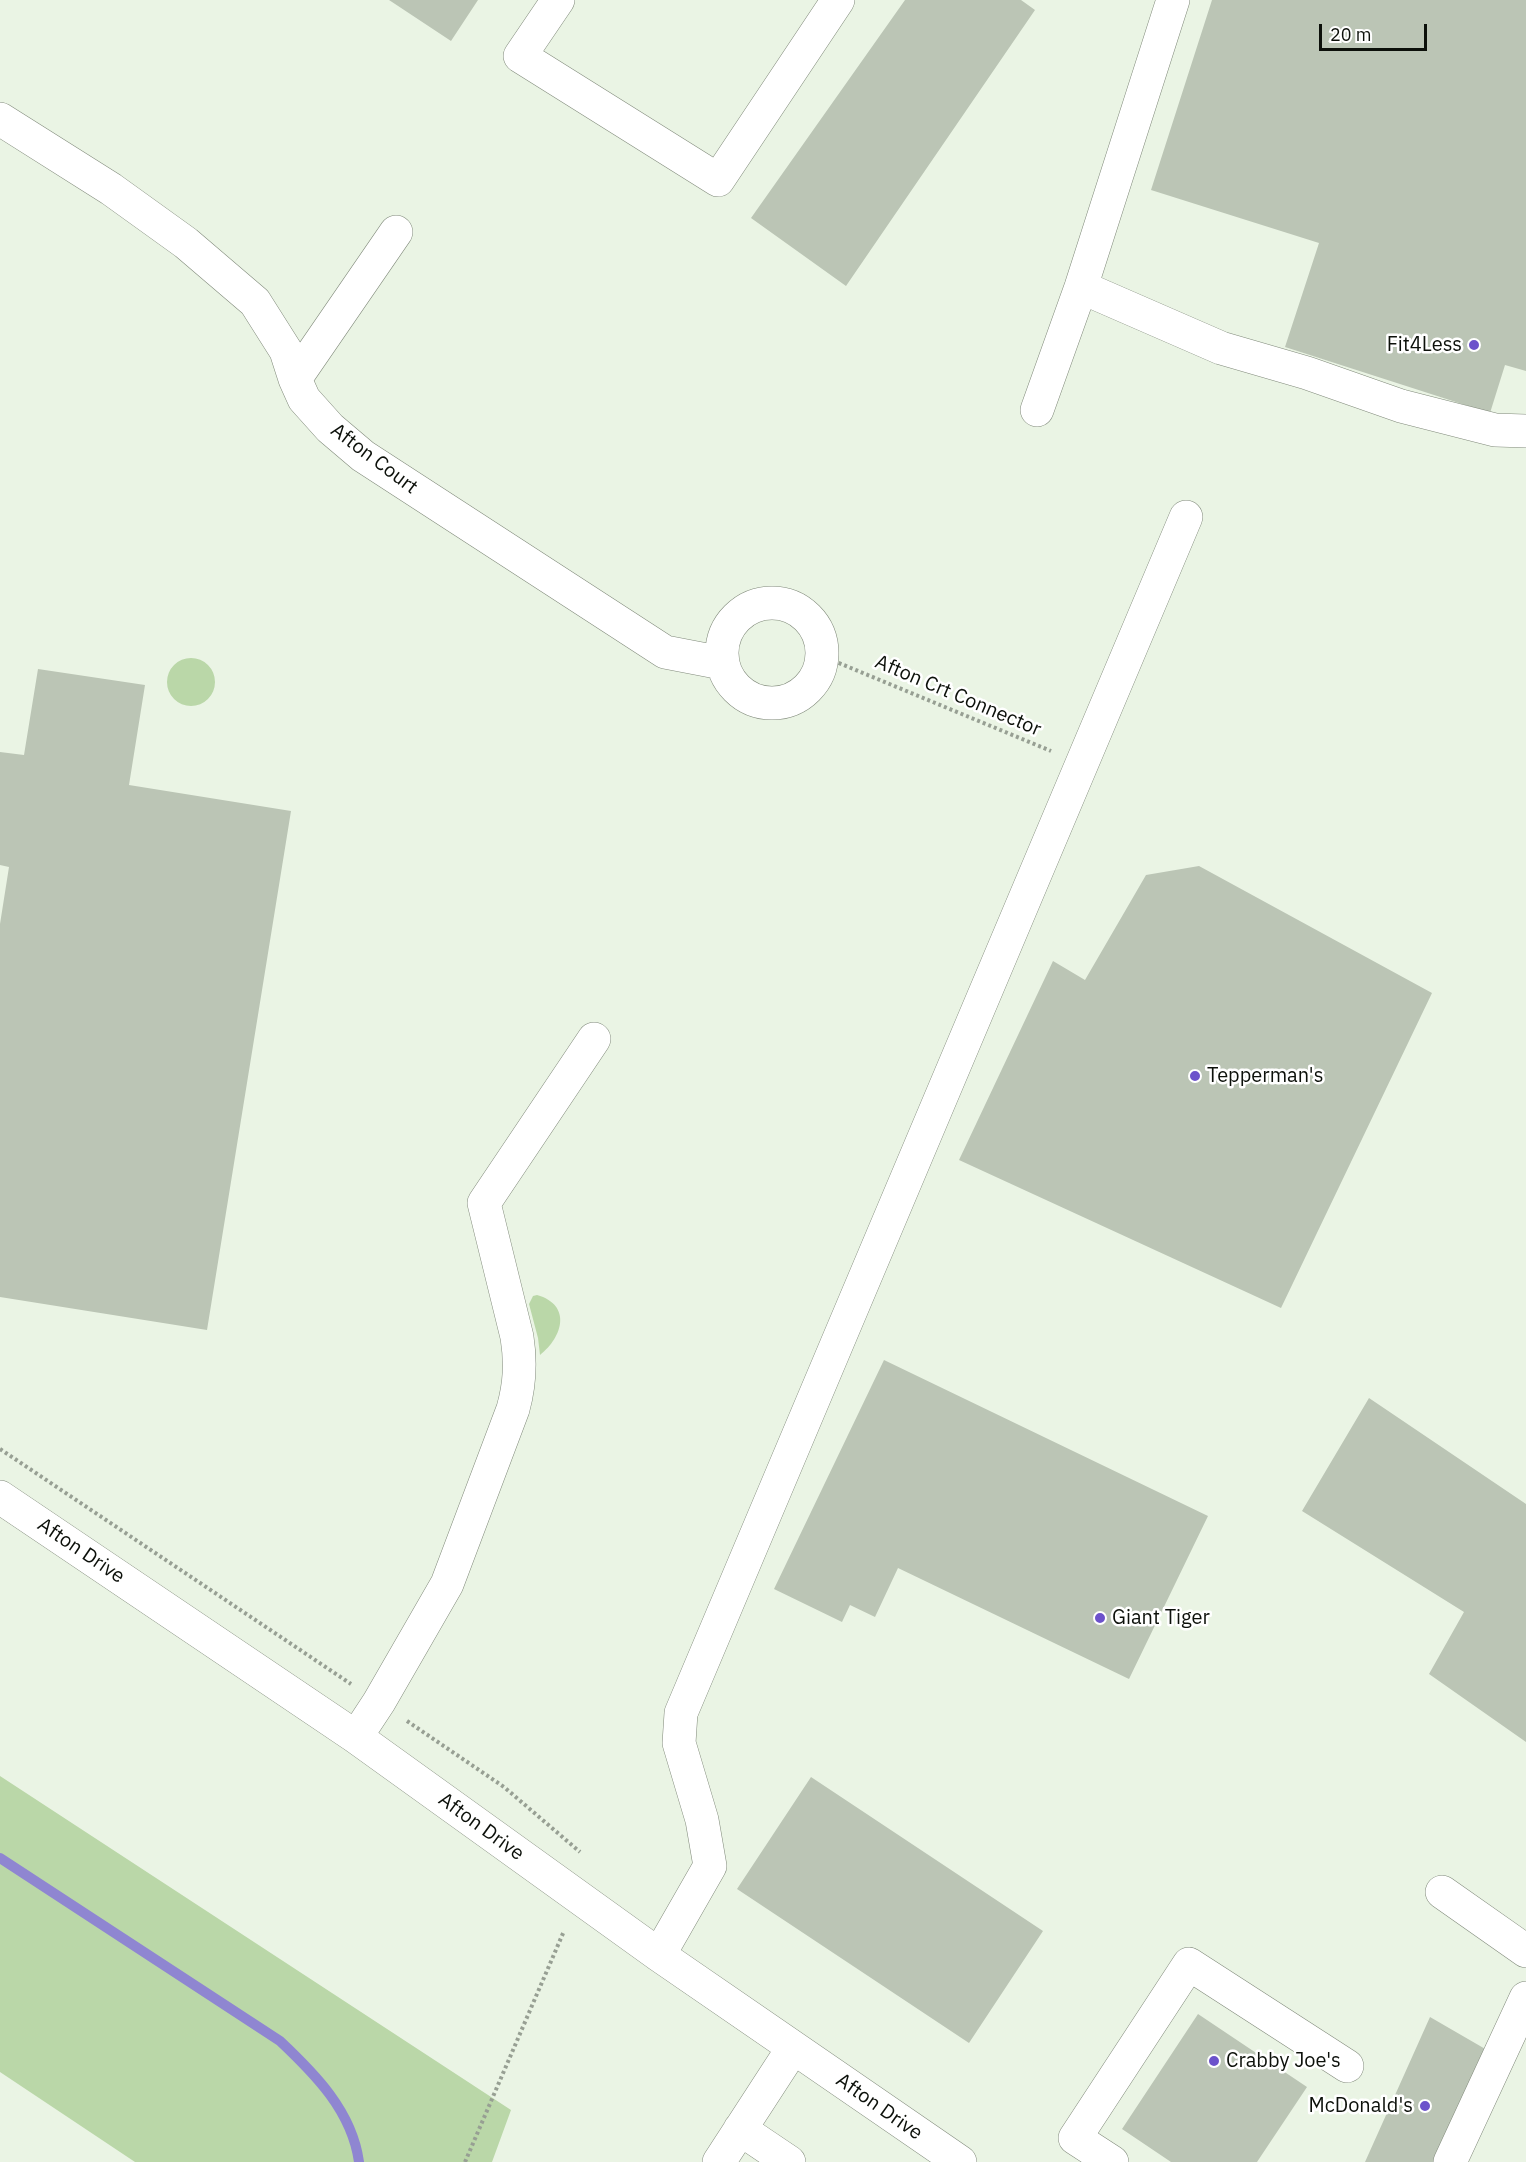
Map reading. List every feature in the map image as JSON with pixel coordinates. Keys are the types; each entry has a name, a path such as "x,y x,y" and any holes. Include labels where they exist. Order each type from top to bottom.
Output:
{"street":[{"path":"558,0 520,56 718,180 838,0"},
{"path":"1037,410 1081,287 1173,0"},
{"name":"Afton Court","path":"0,119 111,189 186,243 255,302 286,351 304,399 330,428 363,456 665,652 722,663"},
{"path":"295,379 396,232"},
{"path":"1081,287 1221,348 1307,373 1401,406 1495,430 1526,431"},
{"path":"659,1955 710,1866 702,1820 679,1743 681,1713 1186,517"},
{"path":"768,602 785,604 801,611 812,623 820,639 822,656 819,671 810,685 798,695 783,702 767,703 752,699 738,690 728,678 722,663 722,646 727,630 737,616 752,606 768,602"},
{"path":"356,1737 379,1702 447,1584 513,1409 519,1387 521,1359 517,1337 484,1203 594,1039"},
{"name":"Afton Drive","path":"0,1497 356,1737 659,1955 960,2162"},
{"path":"1442,1892 1526,1951"},
{"path":"1112,2162 1075,2138 1188,1964 1347,2066"},
{"path":"1450,2162 1526,1998"},
{"path":"719,2162 793,2048"},
{"path":"740,2129 789,2162"}],"path":[{"name":"Afton Crt Connector","path":"822,656 1082,764"}],"green space":[{"path":"186,658 196,658 208,665 215,677 215,687 208,699 196,706 186,706 171,695 167,687 167,677 178,662"},
{"path":"537,1295 555,1306 560,1322 554,1339 540,1355 529,1304 533,1296"},
{"path":"0,1776 511,2110 492,2162 135,2162 0,2072"}],"building":[{"path":"389,0 478,0 451,41"},
{"path":"905,0 1021,0 1035,10 846,286 751,218"},
{"path":"1212,0 1526,0 1526,371 1505,365 1490,413 1285,347 1319,243 1151,190"},
{"path":"38,669 145,685 129,785 291,811 207,1330 0,1297 0,924 9,867 0,865 0,752 24,755"},
{"name":"Tepperman's","path":"1199,866 1432,993 1281,1308 959,1160 1053,961 1085,980 1146,875"},
{"path":"884,1360 1208,1516 1129,1679 898,1568 875,1617 850,1605 842,1622 774,1589"},
{"path":"1369,1398 1526,1504 1526,1742 1429,1674 1464,1612 1302,1511"},
{"path":"811,1777 1043,1931 969,2043 737,1889"},
{"path":"1198,2014 1307,2087 1257,2162 1171,2162 1122,2129"},
{"name":"McDonald's","path":"1430,2017 1487,2050 1434,2162 1365,2162"}],"waterway":[{"path":"0,1858 280,2041 319,2080 340,2110 349,2126 359,2162"}],"place":[{"name":"Fit4Less","path":"1474,345"},
{"name":"Tepperman's","path":"1195,1076"},
{"name":"Giant Tiger","path":"1100,1618"},
{"name":"Crabby Joe's","path":"1214,2061"},
{"name":"McDonald's","path":"1425,2106"}]}
